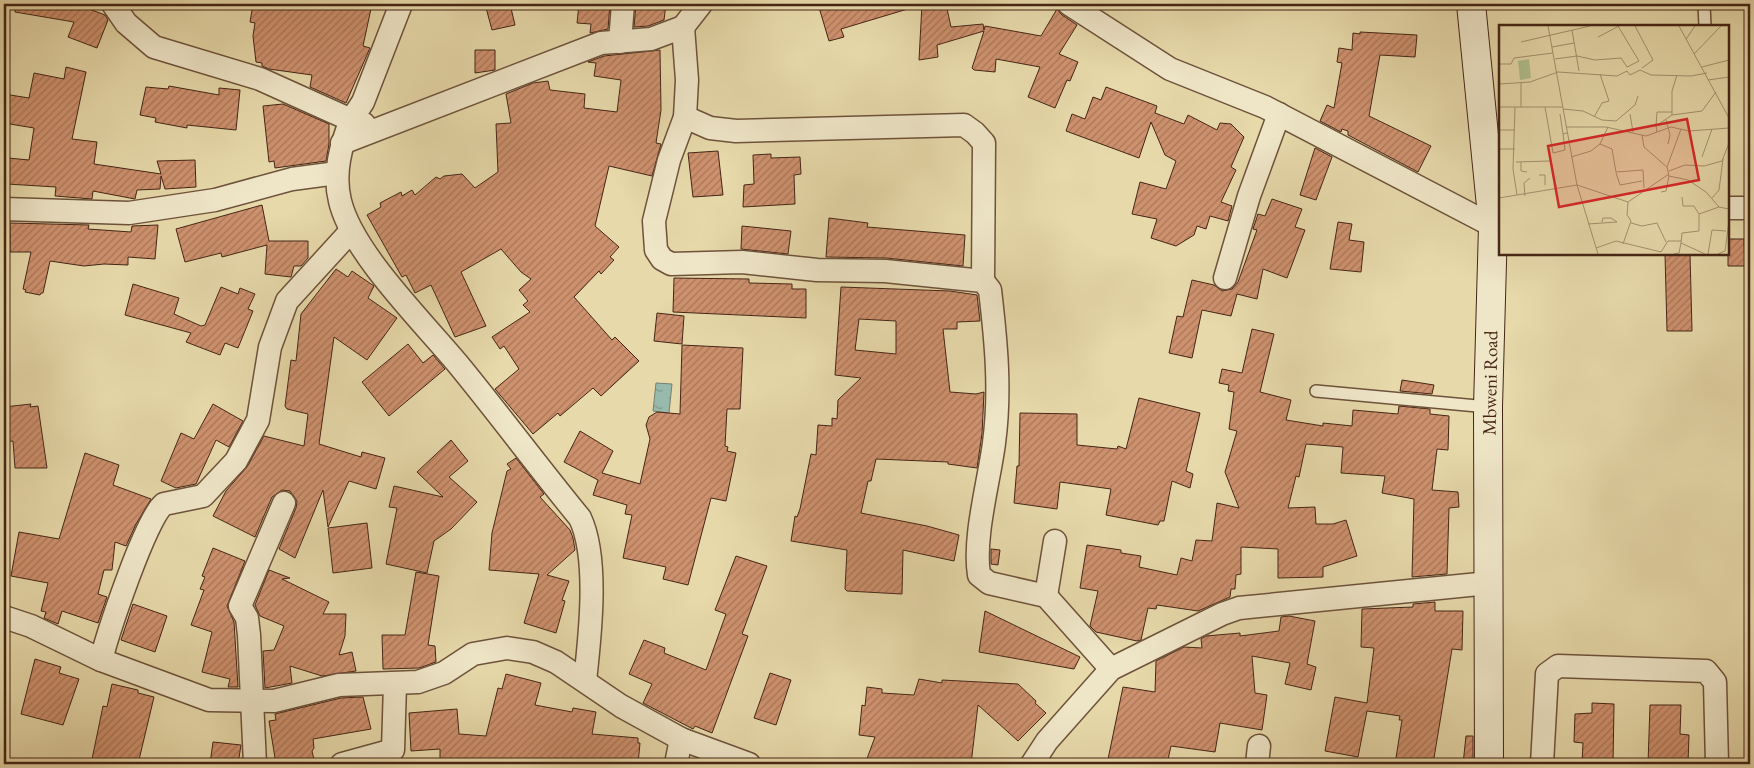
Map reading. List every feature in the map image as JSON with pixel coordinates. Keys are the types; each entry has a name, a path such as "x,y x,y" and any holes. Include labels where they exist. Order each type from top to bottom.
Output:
{"street":[{"path":"113,4 126,23 154,47 260,79 351,120 379,129"},
{"path":"402,4 363,102 351,120 342,143 337,173 340,201 350,230 381,274 458,365 580,518 586,529 590,564 590,639 585,681"},
{"path":"620,42 623,4"},
{"path":"342,143 601,43 651,39 683,27 700,4"},
{"path":"1069,4 1170,69 1279,114 1497,226"},
{"name":"Mbweni Road","path":"1471,4 1497,226 1488,407 1490,583 1489,764"},
{"path":"683,27 687,80 686,117 669,160 654,221 656,250 662,259 671,264 742,262 817,270 885,271 984,281"},
{"path":"1225,278 1249,196 1279,114"},
{"path":"686,117 710,128 736,131 964,125 976,133 984,143 984,281 990,290 999,375 994,440 979,542 979,575 988,583 1046,596 1111,669"},
{"path":"4,209 130,213 215,200 292,180 337,173"},
{"path":"1729,208 1750,208"},
{"path":"102,660 116,611 151,522 164,504 204,496 236,461 258,420 270,348 287,301 350,230"},
{"path":"254,764 249,628 240,606 284,503"},
{"path":"1046,596 1055,541"},
{"path":"1032,764 1047,741 1111,669 1239,608 1490,583"},
{"path":"4,617 31,626 102,660 209,700 274,701 339,685 418,682 444,673 472,654 507,648 533,652 556,662 621,706 681,738 749,764"},
{"path":"1542,764 1547,674 1558,666 1706,671 1715,682 1717,764"},
{"path":"342,764 392,757 395,684"},
{"path":"676,764 681,738"}],"lane":[{"path":"1704,4 1705,25"},
{"path":"1316,391 1488,407"}],"water":[{"path":"656,383 672,384 669,413 653,411"}],"building":[{"path":"16,4 76,4 105,15 108,20 97,48 68,37 74,22 15,12"},
{"path":"253,4 372,4 363,46 370,48 346,103 310,87 312,75 269,69 262,66 262,63 256,62 253,36 255,23 250,22"},
{"path":"485,4 510,4 515,25 492,30"},
{"path":"579,4 610,4 608,29 590,33 591,24 577,23"},
{"path":"636,4 666,4 664,20 648,26 634,27"},
{"path":"818,4 911,4 911,8 841,29 844,37 829,41"},
{"path":"922,4 946,4 951,27 983,24 984,30 985,26 1041,36 1057,9 1062,15 1077,25 1059,54 1078,62 1070,81 1067,80 1055,108 1028,97 1040,67 996,59 995,72 974,70 972,68 984,31 937,45 938,57 919,60"},
{"path":"1360,32 1417,35 1415,57 1380,55 1369,116 1431,146 1418,172 1348,135 1348,131 1342,129 1341,132 1320,121 1327,105 1334,108 1342,63 1337,62 1339,48 1352,50 1353,33 1360,34"},
{"path":"475,50 495,50 495,70 475,73"},
{"path":"660,50 661,110 656,143 661,144 652,176 609,166 595,226 619,247 610,257 614,260 601,274 599,271 574,297 612,340 615,337 639,361 601,396 593,388 560,416 558,413 533,434 495,389 519,369 504,346 500,349 492,337 530,312 523,305 528,301 519,290 531,279 521,272 501,249 461,272 486,326 455,337 431,285 415,293 406,275 402,277 367,215 381,207 380,203 401,192 402,196 412,190 415,195 436,177 440,179 444,176 462,174 475,188 498,172 496,124 511,123 506,94 533,83 548,81 550,90 585,94 584,108 617,112 621,80 594,76 596,63 588,62 604,56"},
{"path":"66,67 86,72 72,139 97,142 94,164 161,174 157,161 195,160 196,187 165,189 161,176 160,189 137,190 135,199 93,191 92,199 55,196 56,187 7,184 8,158 29,160 34,128 4,123 4,94 29,98 34,73 64,79"},
{"path":"169,86 219,95 219,88 240,90 236,130 187,125 187,128 155,122 156,118 140,115 146,87 168,89"},
{"path":"1106,87 1157,106 1155,113 1184,124 1188,115 1217,130 1220,123 1231,124 1244,137 1231,167 1236,170 1221,202 1232,206 1228,221 1210,216 1206,229 1197,226 1194,235 1176,246 1151,238 1157,219 1132,214 1140,182 1166,189 1176,161 1165,155 1151,122 1139,158 1066,131 1072,114 1085,119 1093,97 1101,100"},
{"path":"283,104 329,124 329,144 326,161 275,168 274,161 269,162 263,106"},
{"path":"1315,148 1332,157 1316,200 1300,195"},
{"path":"718,151 723,195 693,197 688,153"},
{"path":"771,154 771,158 800,157 801,174 794,175 795,204 743,207 744,185 754,184 753,155"},
{"path":"1272,199 1302,209 1295,227 1305,230 1287,278 1263,269 1257,299 1237,294 1231,316 1202,310 1192,358 1169,353 1177,316 1183,317 1192,280 1214,285 1222,291 1232,289 1238,282 1257,230 1253,229 1258,214 1265,216"},
{"path":"262,205 269,241 308,241 308,258 301,266 294,266 291,277 265,274 267,245 222,257 221,253 185,262 176,229"},
{"path":"829,218 868,223 867,227 965,235 963,266 886,258 826,257"},
{"path":"1338,222 1352,224 1349,240 1364,242 1361,272 1330,269"},
{"path":"10,223 89,225 88,229 131,232 132,226 158,225 155,259 128,257 128,265 104,264 84,266 50,261 43,293 40,295 25,292 26,290 23,289 31,252 10,252"},
{"path":"742,226 791,231 788,254 741,249"},
{"path":"1729,239 1744,239 1745,266 1728,266"},
{"path":"1665,255 1690,255 1692,331 1667,331"},
{"path":"336,269 348,277 352,271 374,286 368,298 397,318 367,360 334,337 319,444 361,457 362,452 385,458 376,489 349,481 328,527 323,490 295,558 279,549 296,508 297,501 290,491 282,490 272,497 255,537 213,516 226,491 247,467 264,436 304,446 308,414 287,409 285,406 291,360 296,361 301,314"},
{"path":"674,278 749,279 749,283 792,284 792,289 806,289 806,318 673,312"},
{"path":"133,284 179,298 174,314 201,326 205,325 221,287 238,294 240,288 255,294 248,309 253,311 238,348 225,343 220,355 186,342 191,333 125,315"},
{"path":"841,287 950,291 977,295 980,321 957,322 957,329 943,329 950,392 976,394 984,392 982,434 977,468 948,464 948,462 876,459 871,481 868,481 861,513 927,526 959,535 954,561 903,550 902,594 847,591 845,589 847,550 791,541 795,516 797,517 800,509 811,454 816,455 818,425 832,426 832,418 837,419 838,400 861,378 835,375","holes":["859,319 896,321 896,354 855,350"]},
{"path":"657,313 684,316 682,344 654,341"},
{"path":"1252,329 1274,334 1260,392 1291,400 1286,420 1323,426 1323,423 1352,426 1353,410 1398,414 1399,406 1430,409 1430,414 1449,416 1448,450 1437,449 1432,490 1458,492 1459,507 1449,508 1447,574 1412,577 1414,499 1382,493 1385,476 1341,473 1343,447 1306,444 1299,477 1296,476 1288,508 1315,507 1316,524 1333,524 1346,520 1357,556 1323,567 1323,577 1278,578 1278,549 1241,547 1241,574 1236,575 1235,589 1231,589 1230,597 1198,611 1157,605 1156,609 1148,608 1141,640 1137,641 1096,632 1090,626 1098,591 1080,588 1087,545 1121,550 1121,553 1141,556 1139,567 1177,575 1181,558 1192,561 1196,540 1212,541 1217,503 1239,508 1225,472 1237,431 1229,429 1234,392 1228,391 1229,385 1219,383 1222,369 1242,373"},
{"path":"408,344 423,363 433,355 445,369 389,416 362,382"},
{"path":"682,345 743,348 740,409 727,409 725,446 728,447 727,451 736,453 726,501 711,498 688,585 663,579 666,567 623,558 632,515 625,514 627,505 593,495 598,480 564,462 580,431 613,451 602,473 640,484 650,439 646,425 649,417 657,412 680,414"},
{"path":"1402,380 1434,385 1432,394 1400,391"},
{"path":"1139,398 1200,413 1186,471 1193,474 1190,488 1172,481 1164,521 1160,521 1158,525 1106,515 1111,489 1060,482 1057,509 1014,503 1017,466 1019,466 1020,413 1077,414 1077,445 1117,449 1118,446 1126,449"},
{"path":"31,404 30,407 38,406 47,468 15,468 13,441 4,442 4,407"},
{"path":"213,404 243,421 229,447 216,440 196,484 176,488 161,481 181,433 194,439"},
{"path":"451,440 468,461 449,477 477,502 451,529 434,541 427,573 386,564 397,508 389,507 394,486 443,497 417,472"},
{"path":"85,453 119,465 113,485 151,499 136,524 126,546 115,542 112,570 104,570 98,594 107,597 98,623 62,611 58,624 44,618 46,612 41,611 48,583 11,576 19,532 59,539"},
{"path":"516,458 544,494 540,497 570,530 573,538 575,550 547,575 569,581 562,600 565,601 556,633 524,623 539,574 489,570 492,533 507,471 511,469 507,464"},
{"path":"367,523 372,568 333,573 328,528"},
{"path":"213,548 245,561 227,606 234,622 238,687 228,687 230,679 202,672 212,632 191,625 204,590 200,589 205,577 202,576"},
{"path":"991,549 1000,550 998,565 991,564"},
{"path":"736,556 767,566 742,634 748,636 712,733 695,726 693,729 643,703 652,684 629,674 644,640 665,648 664,653 706,670 726,614 715,610"},
{"path":"269,570 290,578 282,579 329,602 323,614 346,614 345,636 339,655 352,652 356,671 322,676 290,666 292,683 265,688 263,651 274,650 284,626 260,616 255,605"},
{"path":"416,572 439,576 428,645 435,646 436,662 419,668 383,669 382,635 405,635"},
{"path":"1435,602 1435,611 1463,611 1462,650 1452,649 1433,764 1395,764 1402,720 1399,720 1400,716 1367,711 1358,757 1325,751 1335,697 1367,703 1374,648 1361,647 1362,609 1413,607 1413,604"},
{"path":"133,604 167,616 155,652 121,640"},
{"path":"985,611 1080,657 1074,669 979,652"},
{"path":"1289,616 1315,621 1307,664 1316,667 1311,690 1285,684 1290,663 1252,656 1255,693 1267,695 1262,730 1220,723 1215,752 1171,746 1167,764 1107,764 1123,687 1155,692 1156,661 1184,647 1202,648 1201,639 1206,636 1240,633 1240,636 1279,631 1281,617"},
{"path":"35,659 61,667 59,673 79,679 63,725 21,714"},
{"path":"770,673 791,680 776,725 754,718"},
{"path":"506,674 541,683 535,705 572,712 573,708 596,712 592,734 638,738 638,743 640,743 638,764 440,764 440,749 411,751 409,713 457,709 459,734 486,736 498,688 502,689"},
{"path":"919,679 942,683 942,680 1018,684 1046,713 1018,741 978,705 971,764 865,764 875,737 859,735 862,705 865,706 867,687 882,689 882,693 914,695"},
{"path":"112,684 138,690 138,693 154,697 138,764 91,764 103,706 107,707"},
{"path":"363,697 371,729 313,739 314,748 312,751 315,764 276,764 269,721 276,720 275,714 341,698"},
{"path":"1592,703 1614,704 1613,764 1582,764 1583,743 1574,742 1575,714 1592,713"},
{"path":"1650,705 1681,705 1680,734 1689,735 1688,763 1648,764"},
{"path":"1466,736 1473,736 1473,764 1463,764"},
{"path":"213,742 241,745 238,764 210,764"}]}
